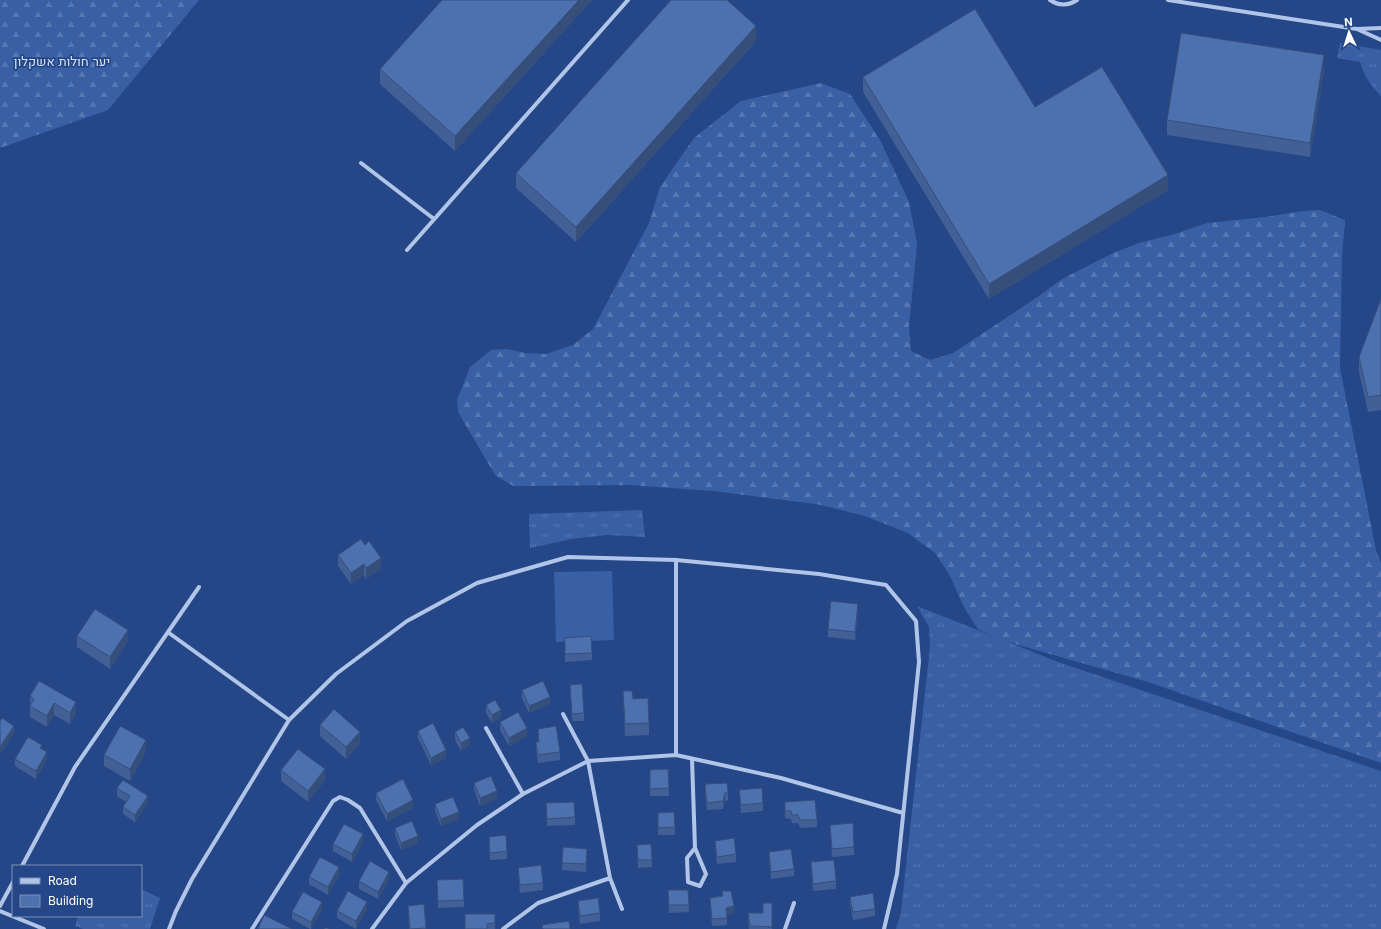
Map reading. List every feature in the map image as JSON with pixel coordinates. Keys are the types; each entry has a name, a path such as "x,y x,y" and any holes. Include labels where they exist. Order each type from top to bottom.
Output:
{"street":[{"path":"407,250 628,0"},
{"path":"1050,0 1061,5 1077,0"},
{"path":"1168,0 1357,29 1381,28"},
{"path":"1357,29 1381,40"},
{"path":"361,164 434,219"},
{"path":"169,929 192,879 289,720 336,674 407,621 477,583 568,557 676,560 819,574 886,585 916,621 919,662 897,874 884,929"},
{"path":"676,560 676,755"},
{"path":"23,865 75,767 199,587"},
{"path":"168,633 289,720"},
{"path":"563,714 588,761 610,878 622,909"},
{"path":"486,728 522,794"},
{"path":"372,929 406,883 477,825 522,794 588,761 676,755 781,778 903,813"},
{"path":"692,759 695,848 706,874 700,886 688,882 687,858 695,848"},
{"path":"252,929 333,801 340,797 348,800 360,808 406,883"},
{"path":"503,929 538,903 610,878"},
{"path":"0,906 12,884"},
{"path":"785,929 794,903"},
{"path":"0,911 12,916"},
{"path":"15,917 44,929"}],"green space":[{"name":"יער חולות אשקלון","path":"0,0 199,0 108,110 0,148"},
{"path":"1340,43 1381,50 1381,96 1368,80 1360,62 1337,58"},
{"path":"821,83 850,94 880,140 909,202 917,244 909,327 911,351 930,360 953,353 1062,279 1113,253 1139,243 1178,233 1207,223 1266,217 1303,211 1320,210 1345,220 1342,257 1340,368 1376,550 1381,563 1381,763 1148,682 1001,640 978,629 965,609 949,574 935,553 908,533 862,515 816,504 713,491 629,485 513,486 495,475 458,412 457,400 470,367 491,350 507,349 525,353 546,354 573,345 593,329 649,223 660,187 694,138 741,101"},
{"path":"642,510 645,537 607,535 572,539 530,548 529,514"},
{"path":"612,571 614,640 556,642 554,572"},
{"path":"917,606 1058,662 1381,771 1381,929 896,929 901,912 930,647 929,627"},
{"path":"142,889 160,898 150,929 83,929 75,926 78,917 142,917"}],"building":[{"path":"442,0 579,0 455,136 380,69"},
{"path":"671,0 727,0 756,26 576,227 516,173"},
{"path":"975,9 1035,107 1102,67 1168,175 989,284 863,77"},
{"path":"1181,33 1324,55 1310,143 1167,120"},
{"path":"1381,299 1381,395 1368,397 1359,357"},
{"path":"361,539 365,545 369,541 381,558 366,568 364,564 351,573 338,555"},
{"path":"831,601 858,604 855,632 828,629"},
{"path":"95,609 128,630 110,657 77,636"},
{"path":"591,636 592,653 565,654 565,638"},
{"path":"39,681 76,702 70,713 54,703 47,716 30,706 34,699 30,696"},
{"path":"543,681 550,697 529,706 522,690"},
{"path":"582,684 584,713 572,714 570,685"},
{"path":"623,691 632,691 633,699 648,698 649,723 625,724"},
{"path":"495,700 501,710 492,715 486,705"},
{"path":"334,709 360,732 346,747 320,725"},
{"path":"518,712 527,728 509,738 500,722"},
{"path":"2,718 14,726 0,747 0,721"},
{"path":"433,723 446,750 431,758 418,731"},
{"path":"120,726 146,740 130,769 104,755"},
{"path":"556,726 560,752 538,755 536,742 539,742 538,729"},
{"path":"463,727 470,738 461,743 455,732"},
{"path":"28,737 42,745 40,748 47,752 36,771 15,759"},
{"path":"298,749 325,769 308,791 281,770"},
{"path":"668,769 669,788 650,789 650,770"},
{"path":"491,776 497,791 480,798 474,783"},
{"path":"403,779 413,800 387,814 376,793"},
{"path":"123,780 148,796 135,815 123,807 130,796 117,788"},
{"path":"727,783 728,792 725,793 723,801 707,803 706,784"},
{"path":"762,788 763,803 741,805 739,790"},
{"path":"453,797 459,812 441,819 435,804"},
{"path":"815,800 817,820 800,820 798,815 792,815 791,811 785,811 785,802"},
{"path":"574,802 575,817 547,819 546,803"},
{"path":"674,812 675,827 658,828 658,813"},
{"path":"412,821 418,836 401,843 395,828"},
{"path":"853,823 854,847 832,849 830,825"},
{"path":"344,824 363,834 352,854 333,844"},
{"path":"506,835 507,851 490,853 489,837"},
{"path":"734,838 736,854 717,857 715,841"},
{"path":"651,844 652,860 638,860 637,845"},
{"path":"563,847 587,849 586,864 562,863"},
{"path":"791,849 794,869 771,872 769,852"},
{"path":"320,857 339,867 328,887 309,877"},
{"path":"834,860 836,881 813,884 811,862"},
{"path":"370,861 389,872 378,892 359,881"},
{"path":"541,865 543,883 520,885 518,868"},
{"path":"463,879 464,900 438,901 437,880"},
{"path":"668,890 688,890 689,905 669,905"},
{"path":"348,891 367,902 356,921 337,911"},
{"path":"722,891 731,891 734,906 726,908 727,918 712,919 710,898 723,896"},
{"path":"303,892 322,902 311,922 292,912"},
{"path":"873,893 875,909 853,912 850,897"},
{"path":"598,898 600,913 580,916 578,901"},
{"path":"763,903 772,903 772,927 750,926 748,913 763,913"},
{"path":"424,904 426,928 410,929 408,906"},
{"path":"465,914 495,914 495,923 487,924 487,929 465,929"},
{"path":"264,915 292,929 258,929"},
{"path":"569,921 570,929 543,929 542,925"}]}
